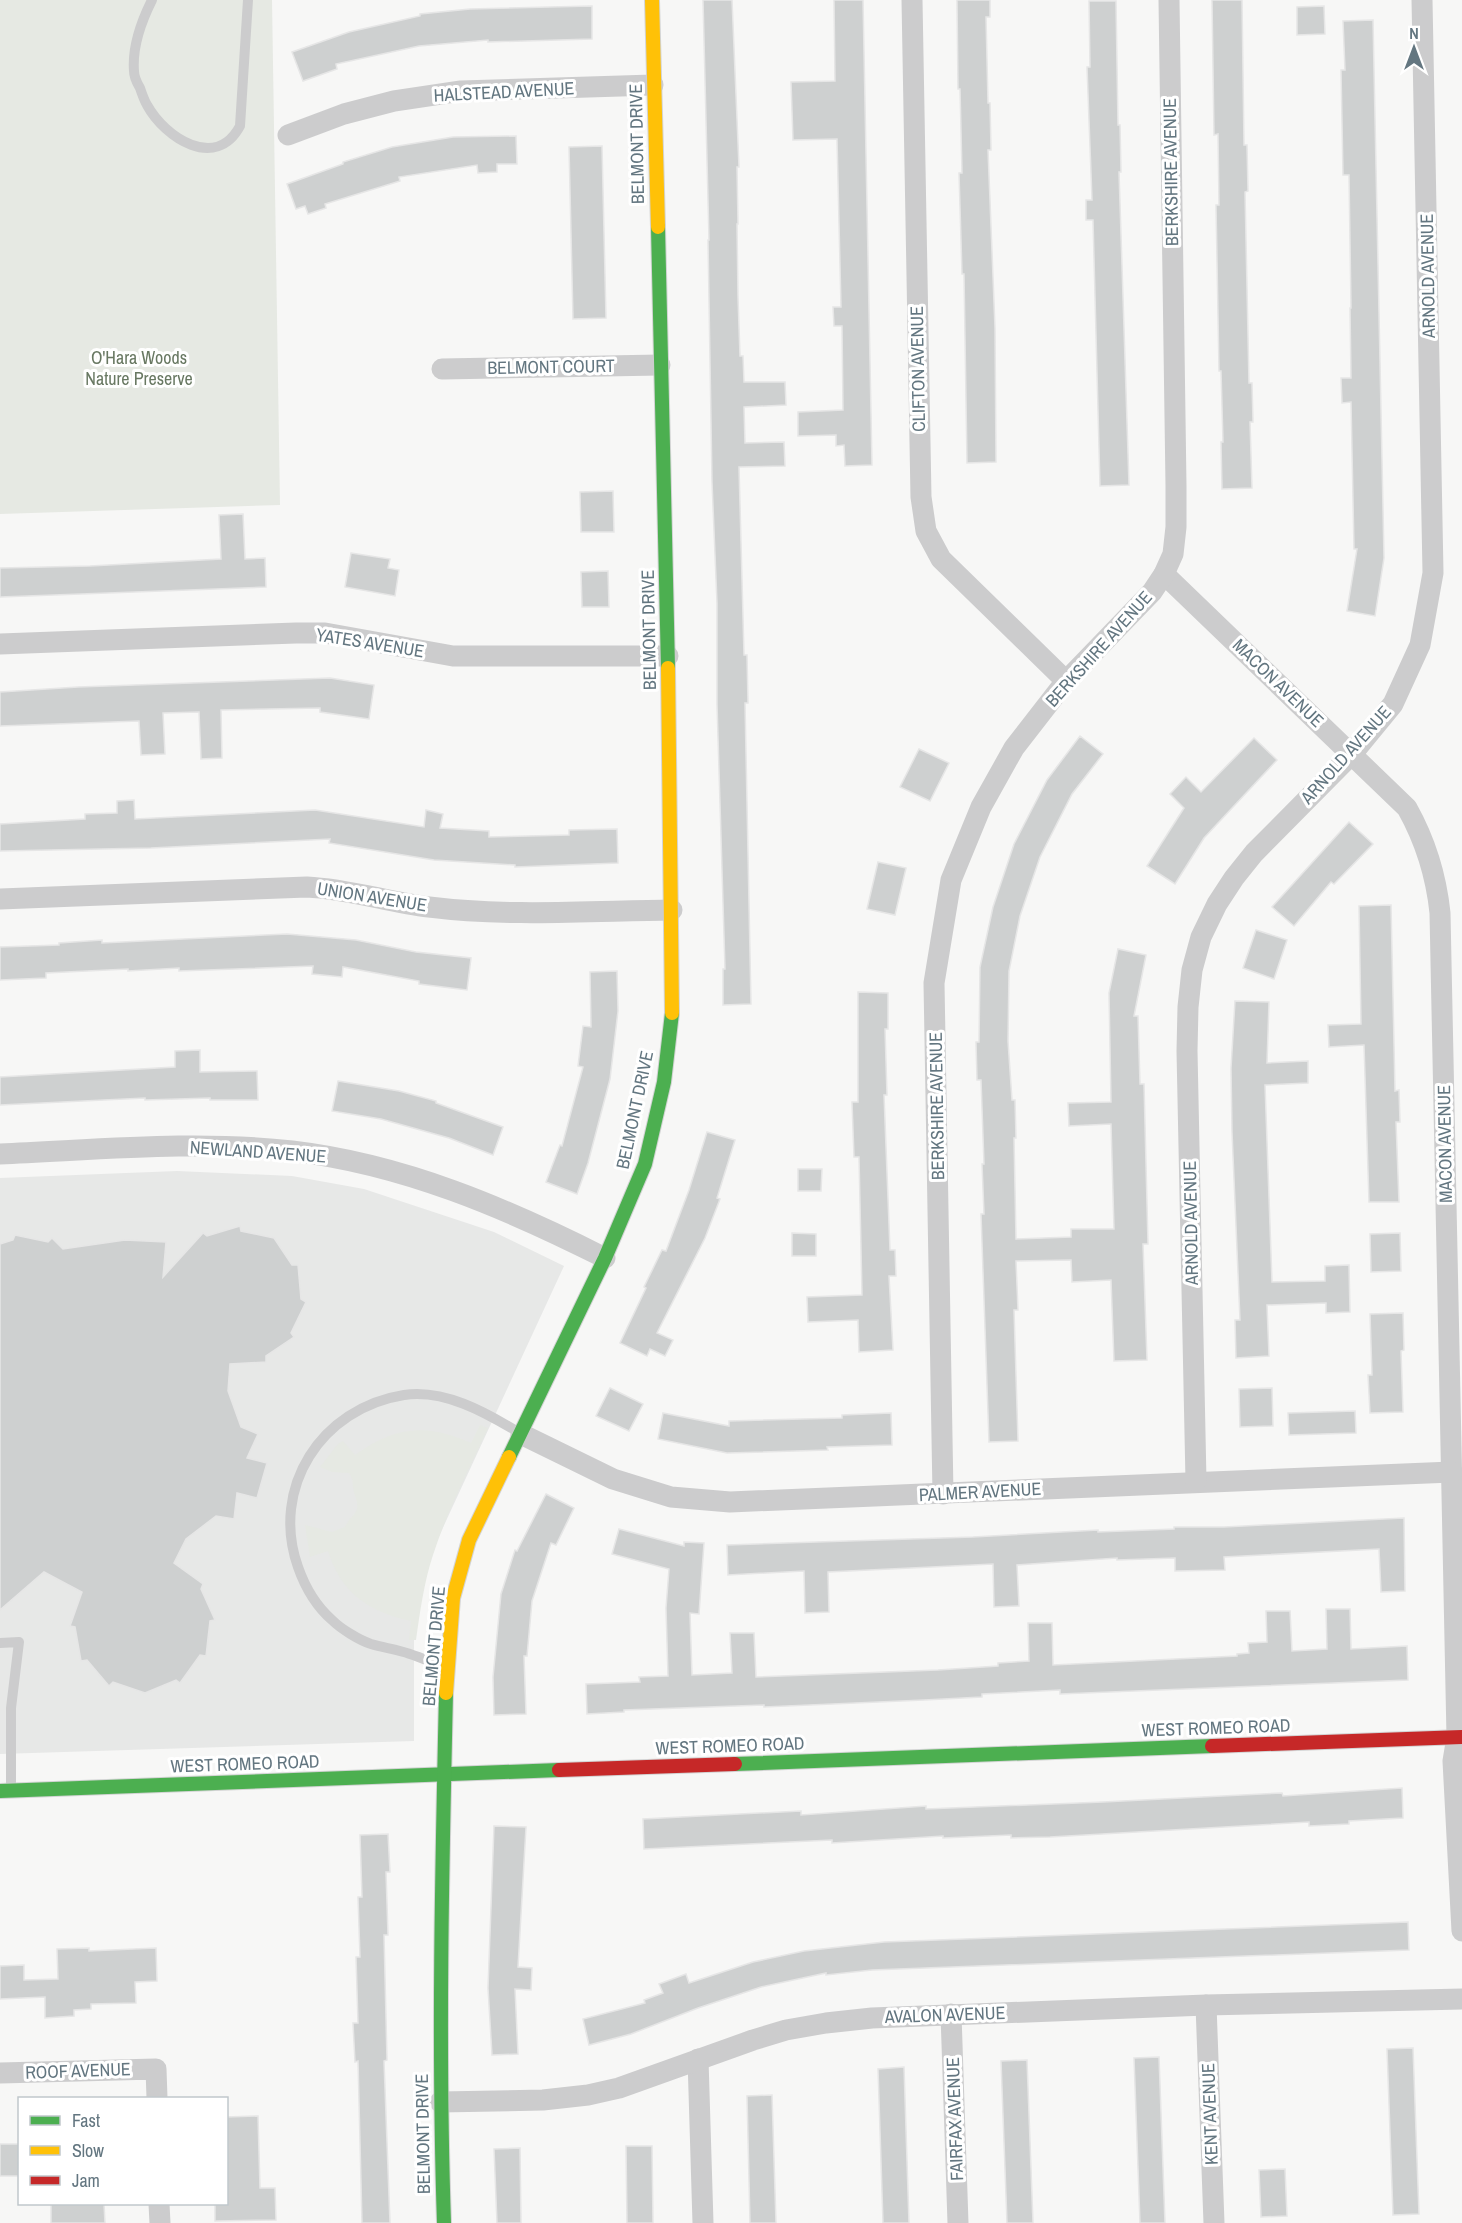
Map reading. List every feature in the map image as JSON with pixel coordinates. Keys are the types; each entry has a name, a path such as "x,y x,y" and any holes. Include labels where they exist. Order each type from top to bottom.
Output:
{"street":[{"name":"BELMONT DRIVE","path":"444,2223 440,2102 440,1966 447,1668 453,1599 469,1540 605,1258 645,1164 664,1082 673,1006 668,656 652,0"},
{"name":"CLIFTON AVENUE","path":"912,0 921,497 924,523 932,546 941,559 1066,681"},
{"name":"BERKSHIRE AVENUE","path":"943,1494 934,983 951,880 981,807 1014,748 1066,681 1154,590 1173,554 1176,527 1168,0"},
{"name":"ARNOLD AVENUE","path":"1196,1481 1187,1051 1192,970 1202,937 1217,904 1234,878 1254,853 1352,754 1393,704 1420,645 1433,573 1422,0"},
{"name":"HALSTEAD AVENUE","path":"288,135 345,114 394,101 461,91 653,85"},
{"name":"BELMONT COURT","path":"442,369 660,365"},
{"name":"MACON AVENUE","path":"1164,574 1407,808 1428,852 1438,891 1459,1737 1453,1761 1462,1931"},
{"name":"YATES AVENUE","path":"0,644 325,633 453,656 668,656"},
{"name":"UNION AVENUE","path":"0,899 307,887 336,888 428,907 498,912 672,910"},
{"name":"NEWLAND AVENUE","path":"0,1154 222,1146 292,1151 340,1159 382,1168 486,1202 605,1258"},
{"name":"PALMER AVENUE","path":"521,1434 612,1479 671,1497 730,1502 1452,1472"},
{"name":"WEST ROMEO ROAD","path":"5,1791 1459,1737"},
{"name":"AVALON AVENUE","path":"440,2102 543,2100 588,2095 619,2088 764,2037 826,2022 951,2014 1462,1999"},
{"name":"KENT AVENUE","path":"1206,2005 1214,2223"},
{"name":"FAIRFAX AVENUE","path":"951,2014 958,2223"},
{"path":"698,2059 703,2223"},
{"name":"ROOF AVENUE","path":"0,2073 156,2068 157,2097"},
{"path":"159,2205 160,2223"}],"lane":[{"path":"152,0 144,16 135,46 133,73 147,106 167,130 194,146 204,149 216,148 226,143 235,136 240,126 248,0"},
{"path":"447,1668 409,1653 367,1643 332,1620 305,1587 291,1547 290,1505 303,1465 309,1456 329,1431 364,1406 405,1395 447,1398 487,1414 521,1434"},
{"path":"0,1643 18,1642 6,1709 5,1791"}],"shaded area":[{"path":"177,1171 292,1176 364,1189 494,1232 564,1266 421,1575 414,1638 414,1741 0,1754 0,1178"}],"green space":[{"name":"O'Hara Woods Nature Preserve","path":"0,0 272,0 280,505 0,514"},
{"path":"480,1425 488,1428 439,1539 425,1586 416,1640 409,1640 411,1621 382,1612 359,1598 341,1578 328,1551 310,1557 305,1525 332,1532 345,1527 357,1509 349,1473 332,1472 320,1467 343,1441 355,1455 384,1438 411,1431 440,1432 471,1443"}],"building":[{"path":"703,0 732,0 739,167 737,167 738,297 740,356 743,356 744,382 785,382 786,405 744,407 745,443 784,442 785,466 739,467 744,655 747,655 748,703 745,703 751,1004 723,1005 723,969 725,969 717,704 717,603 712,482"},
{"path":"834,0 863,0 872,465 845,466 844,445 836,446 836,435 798,436 798,412 843,410 842,326 834,326 833,307 841,307 837,139 793,140 791,82 835,81"},
{"path":"957,0 990,0 990,17 986,17 988,103 990,103 991,150 988,150 995,328 996,462 967,463"},
{"path":"1212,0 1242,0 1244,145 1247,145 1248,191 1245,192 1249,383 1252,383 1253,422 1250,422 1252,488 1222,489 1221,442 1223,442 1221,371 1219,371 1216,205 1219,205 1218,134 1214,135"},
{"path":"1089,1 1116,1 1129,485 1100,486 1093,220 1086,220 1086,200 1092,200 1087,67 1090,67"},
{"path":"592,6 592,39 488,42 488,40 419,46 336,64 337,69 303,81 292,52 349,32 420,16 420,14 470,9"},
{"path":"1324,6 1325,34 1297,35 1297,7"},
{"path":"1373,20 1384,558 1375,616 1347,611 1357,549 1354,549 1351,402 1342,403 1341,378 1351,378 1349,175 1343,175 1341,70 1345,70 1343,21"},
{"path":"516,136 517,164 497,164 497,172 478,173 477,165 399,177 400,181 325,204 326,208 308,214 305,206 296,209 287,184 343,164 343,162 392,147 453,137"},
{"path":"602,146 606,318 573,319 569,147"},
{"path":"613,491 614,532 581,532 580,492"},
{"path":"243,514 245,559 265,558 266,587 0,597 0,568 221,559 219,515"},
{"path":"351,553 390,559 388,568 399,570 395,596 345,587"},
{"path":"608,571 609,607 582,607 581,572"},
{"path":"330,678 374,685 369,719 320,712 320,708 221,710 222,758 201,759 199,712 163,713 165,754 141,755 139,721 0,726 0,692"},
{"path":"1080,736 1103,754 1072,794 1040,857 1020,916 1009,971 1008,1041 1012,1100 1015,1100 1016,1239 1071,1237 1071,1229 1114,1229 1111,1124 1069,1126 1068,1103 1111,1102 1109,993 1118,949 1146,955 1134,1016 1138,1016 1140,1084 1144,1084 1148,1244 1143,1244 1147,1360 1114,1361 1111,1280 1072,1282 1071,1260 1016,1261 1018,1310 1014,1310 1018,1441 989,1442 981,1214 984,1214 982,1164 984,1164 981,1080 977,1080 976,1042 979,1042 980,967 993,907 1014,844 1047,780"},
{"path":"1254,738 1277,760 1204,838 1175,884 1147,866 1184,808 1170,794 1186,777 1201,792"},
{"path":"919,749 949,763 930,801 900,787"},
{"path":"134,800 135,819 315,810 424,827 426,810 443,814 440,828 489,831 489,837 569,835 569,830 617,829 618,863 515,867 515,865 434,860 329,843 330,839 151,848 0,851 0,824 85,819 85,814 117,813 117,801"},
{"path":"1349,822 1373,844 1334,884 1331,882 1294,926 1272,907"},
{"path":"878,862 906,868 895,915 867,909"},
{"path":"1391,905 1395,1091 1399,1090 1400,1122 1396,1122 1399,1202 1369,1202 1364,1045 1329,1047 1328,1025 1361,1024 1359,906"},
{"path":"1256,930 1287,940 1274,979 1243,968"},
{"path":"287,934 356,940 416,952 471,958 467,990 419,984 419,981 343,967 342,977 312,974 313,966 179,971 179,968 128,971 128,969 46,973 46,978 0,980 0,947 59,945 59,943 102,940 102,943"},
{"path":"617,971 618,1011 610,1079 588,1163 577,1194 546,1182 560,1145 562,1146 583,1067 578,1066 583,1026 591,1027 590,972"},
{"path":"858,992 888,993 888,1029 885,1029 887,1095 884,1095 890,1250 895,1250 896,1276 889,1276 893,1350 859,1352 858,1320 808,1322 807,1297 862,1295 859,1157 854,1157 852,1102 858,1102"},
{"path":"1235,1001 1269,1002 1267,1063 1308,1061 1308,1083 1265,1085 1272,1282 1325,1281 1325,1266 1349,1265 1350,1312 1326,1313 1326,1303 1267,1305 1269,1356 1236,1358 1235,1320 1240,1320 1231,1068"},
{"path":"200,1050 200,1072 257,1071 258,1100 210,1100 210,1098 145,1100 145,1098 0,1105 0,1077 175,1067 175,1051"},
{"path":"338,1081 399,1091 436,1101 436,1103 503,1127 493,1155 449,1138 381,1119 332,1111"},
{"path":"707,1132 735,1140 717,1198 720,1199 705,1238 657,1333 673,1340 665,1356 650,1349 647,1356 620,1343 662,1250 666,1251 689,1190"},
{"path":"798,1169 822,1169 821,1191 798,1191"},
{"path":"240,1226 241,1231 274,1238 292,1265 298,1265 301,1299 306,1302 291,1333 294,1337 266,1356 266,1362 230,1364 228,1391 241,1427 258,1434 247,1458 267,1463 257,1498 237,1493 234,1519 216,1516 186,1539 174,1563 203,1584 201,1589 215,1620 210,1621 206,1656 200,1655 180,1683 176,1680 145,1693 113,1682 109,1686 87,1660 81,1661 75,1627 70,1626 82,1592 44,1572 0,1610 0,1244 13,1240 15,1235 48,1242 52,1238 63,1249 125,1240 166,1242 163,1277 203,1233 207,1236"},
{"path":"792,1233 816,1234 816,1256 792,1256"},
{"path":"1400,1233 1401,1271 1371,1272 1370,1234"},
{"path":"1403,1313 1404,1350 1401,1351 1403,1412 1370,1413 1368,1375 1372,1375 1370,1314"},
{"path":"610,1388 643,1404 629,1431 596,1416"},
{"path":"1272,1388 1273,1426 1240,1427 1239,1389"},
{"path":"1355,1411 1356,1433 1289,1435 1288,1413"},
{"path":"663,1413 729,1426 729,1421 842,1418 842,1415 891,1413 892,1445 827,1447 828,1450 727,1453 658,1439"},
{"path":"546,1494 574,1508 556,1545 551,1543 532,1601 527,1656 524,1656 526,1714 494,1715 493,1677 501,1594 515,1550 517,1551"},
{"path":"1404,1518 1405,1591 1381,1592 1379,1549 1224,1557 1225,1570 1175,1571 1175,1558 1117,1560 1117,1558 1017,1565 1019,1606 994,1607 993,1564 828,1572 829,1612 805,1613 804,1571 728,1575 727,1545 1174,1529 1174,1527 1224,1527"},
{"path":"619,1529 684,1546 684,1542 704,1543 699,1614 690,1613 692,1675 732,1673 730,1633 754,1633 756,1677 938,1670 998,1666 998,1663 1029,1661 1028,1623 1052,1623 1053,1665 1237,1656 1237,1654 1249,1653 1248,1643 1267,1642 1266,1611 1290,1611 1292,1651 1327,1649 1326,1609 1350,1609 1351,1649 1407,1646 1408,1680 1060,1694 1060,1690 924,1700 624,1710 624,1712 587,1714 586,1684 640,1682 639,1677 668,1676 666,1608 669,1569 612,1554"},
{"path":"1402,1788 1403,1818 1349,1821 1349,1824 1309,1826 1309,1822 1050,1837 1011,1838 1011,1835 943,1838 943,1836 832,1843 832,1840 644,1849 643,1819 801,1811 801,1815 926,1806 926,1809 1282,1793 1283,1796"},
{"path":"494,1826 526,1827 518,1967 532,1968 531,1990 515,1989 518,2054 492,2055 488,1988"},
{"path":"388,1834 390,1872 386,1872 388,1935 384,1935 387,2060 384,2061 390,2223 362,2223 358,2061 355,2062 353,2023 358,2023 356,1957 360,1957 358,1897 362,1897 360,1835"},
{"path":"1408,1922 1409,1950 872,1970 826,1975 826,1973 761,1987 631,2034 589,2045 583,2019 645,2003 644,2000 663,1993 659,1984 686,1974 689,1983 753,1962 804,1951 884,1942"},
{"path":"89,1948 89,1951 156,1948 157,1981 135,1982 136,2003 91,2004 91,2009 74,2010 74,2016 45,2018 45,1997 0,1999 0,1966 24,1965 24,1980 58,1979 57,1949"},
{"path":"1413,2048 1419,2214 1393,2215 1387,2049"},
{"path":"1159,2057 1165,2223 1140,2223 1134,2058"},
{"path":"1027,2060 1033,2223 1007,2223 1001,2061"},
{"path":"904,2067 909,2223 883,2223 878,2069"},
{"path":"772,2095 776,2223 750,2223 747,2096"},
{"path":"258,2116 260,2188 275,2188 276,2220 215,2221 215,2205 228,2205 228,2117"},
{"path":"0,2144 18,2144 18,2176 0,2176"},
{"path":"626,2146 652,2146 653,2223 627,2223"},
{"path":"520,2148 521,2223 497,2223 494,2149"},
{"path":"1285,2169 1287,2216 1261,2217 1259,2170"},
{"path":"51,2205 104,2205 105,2223 51,2223"}],"traffic: fast":[{"path":"658,227 668,668"},
{"path":"509,1457 605,1258 645,1164 664,1082 672,1013"},
{"path":"444,2223 441,2024 446,1693"},
{"path":"735,1764 1212,1746"},
{"path":"0,1791 559,1770"}],"traffic: slow":[{"path":"652,0 658,227"},
{"path":"668,668 672,1013"},
{"path":"446,1693 453,1598 469,1540 509,1457"}],"traffic: jam":[{"path":"1212,1746 1462,1737"},
{"path":"559,1770 735,1764"}]}
